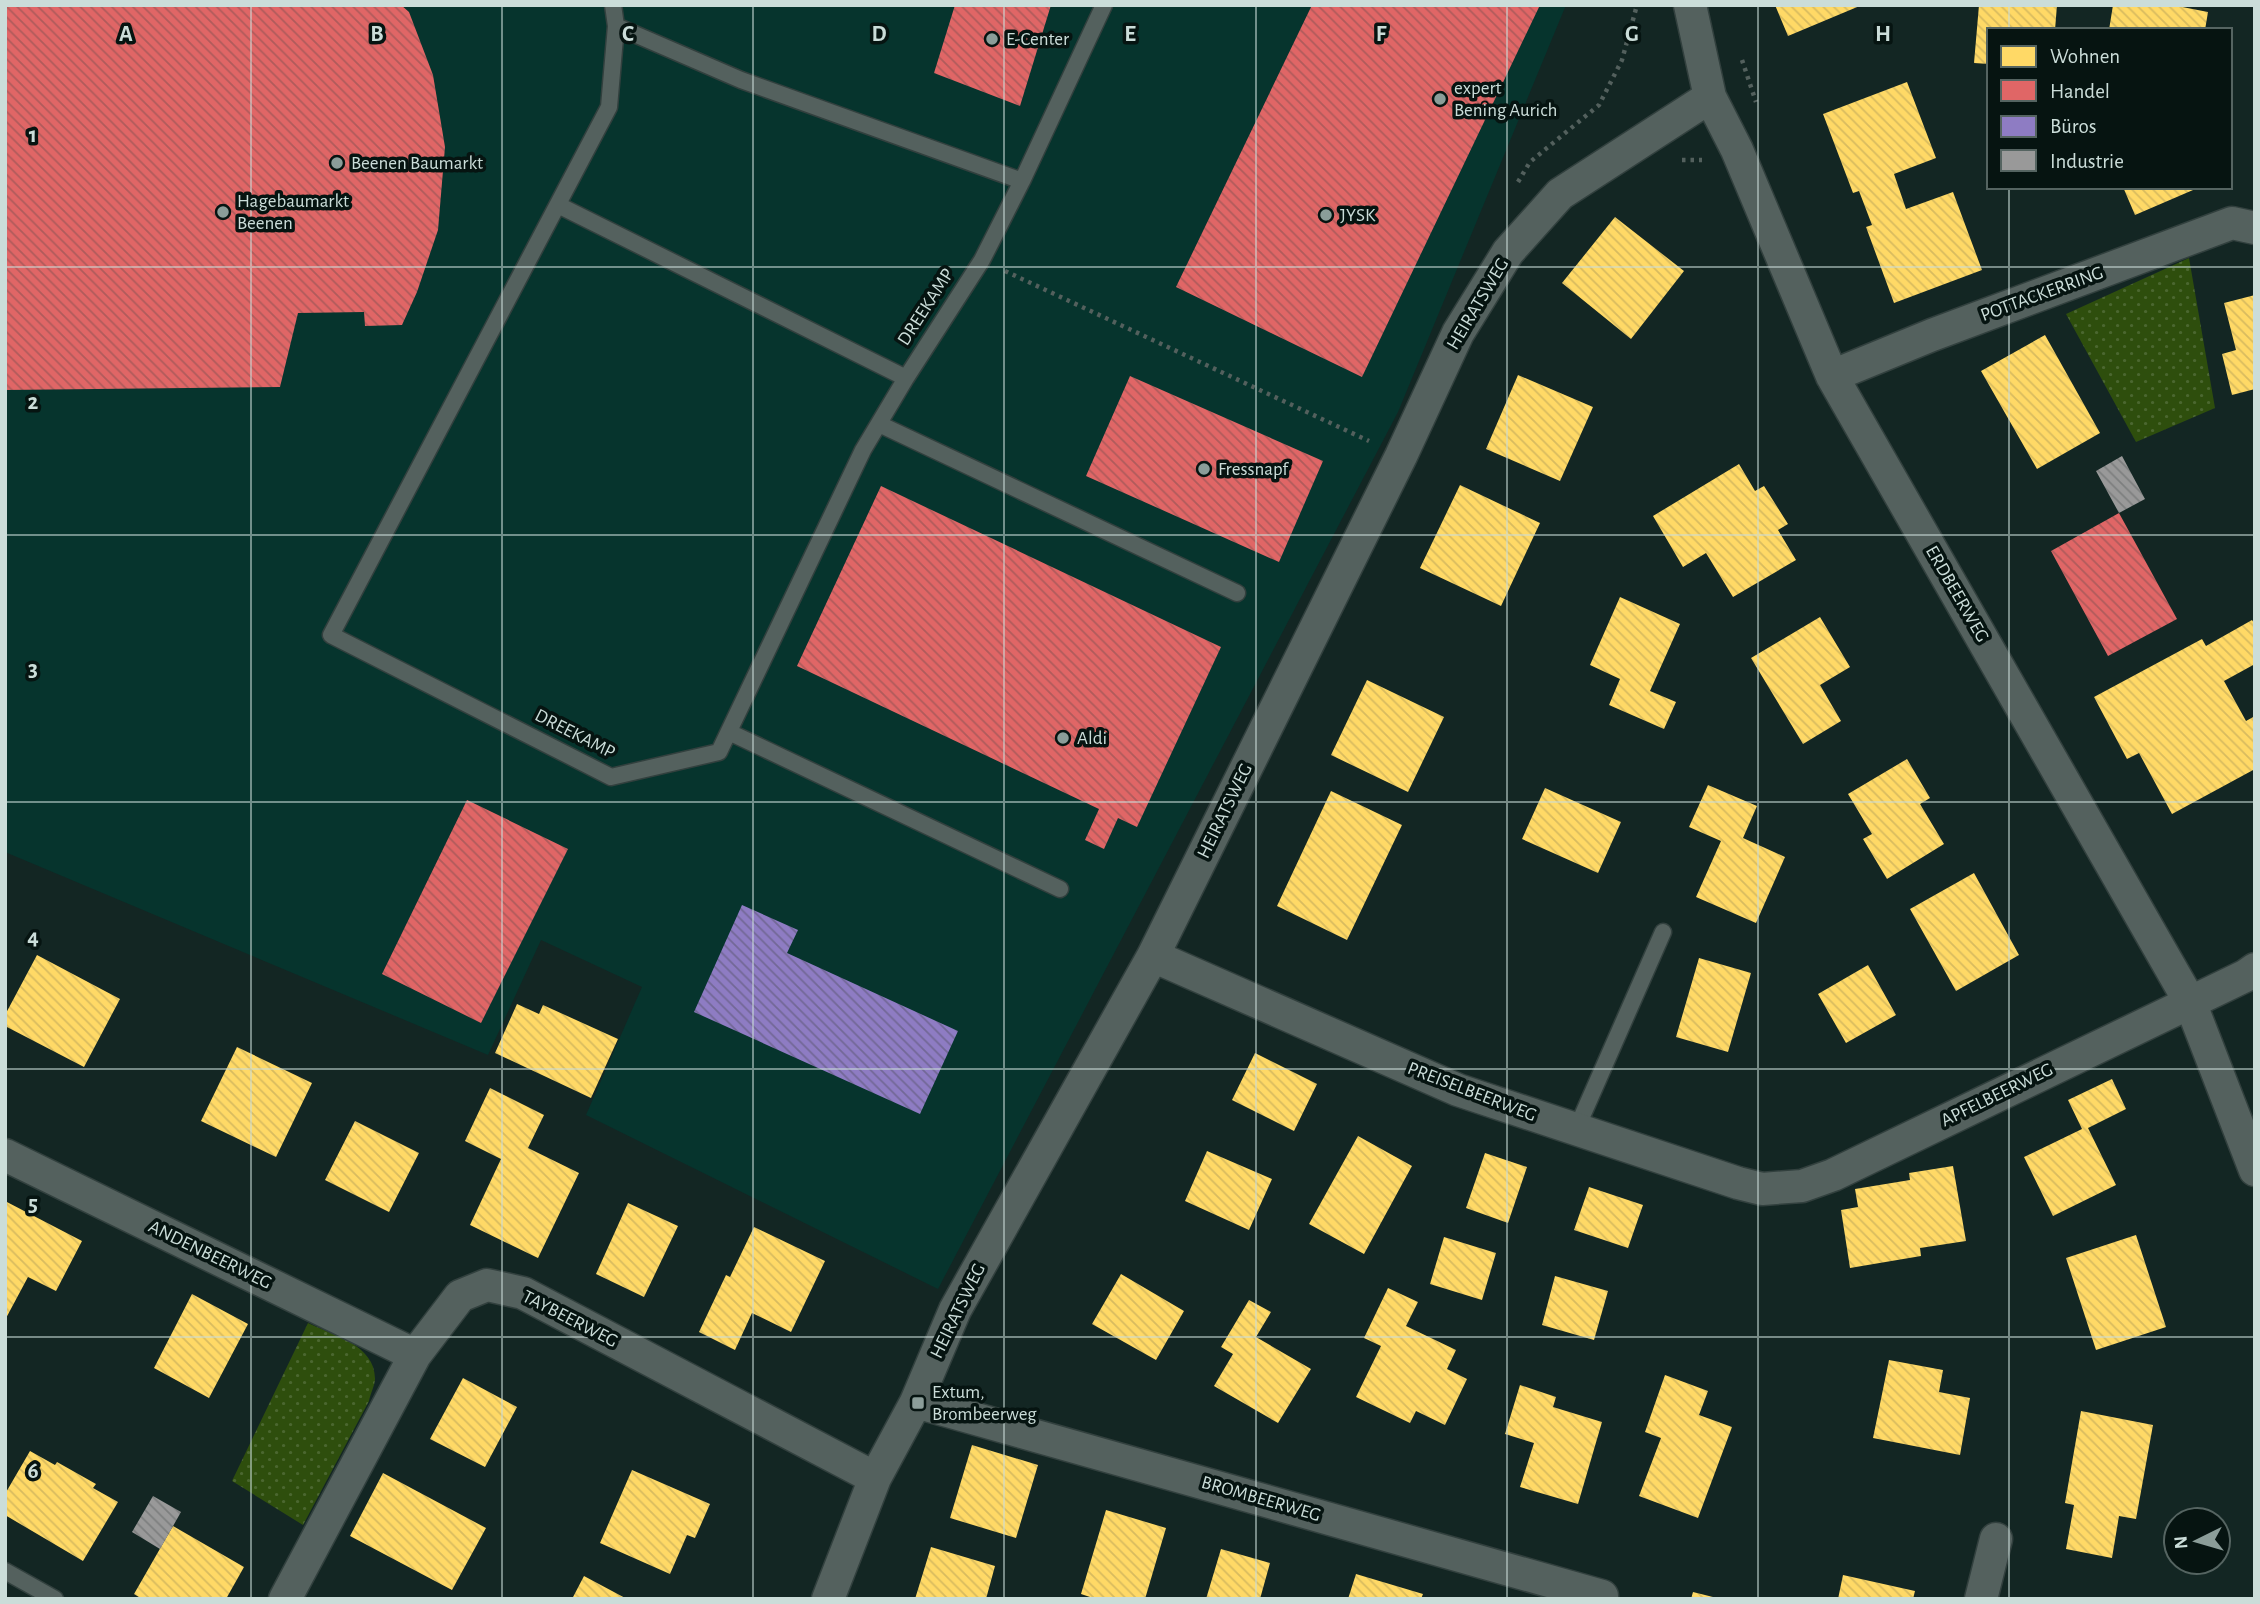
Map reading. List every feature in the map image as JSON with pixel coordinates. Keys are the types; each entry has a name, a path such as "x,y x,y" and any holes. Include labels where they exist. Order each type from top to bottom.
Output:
{"street":[{"name":"ERDBEERWEG","path":"1690,5 1710,97 1737,150 1832,376 2190,1002 2255,1170"},
{"name":"HEIRATSWEG","path":"828,1599 875,1478 916,1402 955,1310 1153,956 1401,456 1458,333 1508,252 1560,194 1710,97"},
{"name":"POTTACKERRING","path":"1832,376 1932,335 2232,223 2255,228"},
{"name":"PREISELBEERWEG","path":"1153,956 1458,1090 1762,1189 1802,1186"},
{"path":"2190,1002 2255,969"},
{"name":"APFELBEERWEG","path":"1802,1186 1833,1175 2190,1002"},
{"name":"ANDENBEERWEG","path":"5,1155 415,1355"},
{"name":"TAYBEERWEG","path":"285,1599 415,1355 460,1296 487,1285 523,1293 875,1478"},
{"name":"BROMBEERWEG","path":"916,1402 1602,1596 1602,1599"},
{"path":"1981,1599 1996,1539"}],"lane":[{"name":"DREEKAMP","path":"613,5 616,26 609,107 331,635 611,777 719,752 863,450 982,260 1104,5"},
{"path":"616,26 741,80 1022,181"},
{"path":"558,205 906,378"},
{"path":"879,424 1237,593"},
{"path":"729,732 1060,889"},
{"path":"1576,1130 1663,932"},
{"path":"5,1571 55,1599"}],"path":[{"path":"1740,51 1760,113"},
{"path":"1677,160 1711,159 1737,150"},
{"path":"982,260 1401,456"}],"shaded area":[{"path":"5,5 1566,5 1398,412 938,1289 586,1115 642,987 541,940 488,1055 5,852"}],"green space":[{"path":"2189,258 2215,408 2136,442 2066,314"},
{"path":"308,1323 361,1350 373,1368 375,1380 369,1401 303,1525 232,1481"}],"building: Wohnen":[{"path":"1775,5 1862,5 1788,36"},
{"path":"1979,5 2057,5 2055,28 1987,28 1987,64 1974,63"},
{"path":"2113,5 2172,5 2208,12 2205,28 2109,28"},
{"path":"1907,82 1936,158 1894,174 1906,209 1953,192 1982,270 1894,303 1866,227 1872,225 1859,191 1853,193 1823,114"},
{"path":"2124,189 2195,189 2135,215"},
{"path":"1615,217 1684,271 1631,339 1562,283"},
{"path":"2255,295 2255,389 2232,395 2222,354 2236,350 2224,303"},
{"path":"2045,335 2100,433 2037,469 1981,371"},
{"path":"1518,375 1593,407 1560,481 1486,449"},
{"path":"1739,464 1755,491 1764,486 1788,524 1778,530 1796,560 1733,597 1706,553 1683,567 1653,516"},
{"path":"1460,485 1540,523 1501,606 1420,568"},
{"path":"1620,597 1680,624 1650,691 1676,702 1664,729 1609,705 1620,679 1590,665"},
{"path":"1820,617 1850,667 1820,685 1841,721 1803,744 1751,658"},
{"path":"2252,620 2255,625 2255,664 2224,681 2246,721 2255,716 2255,769 2172,814 2139,753 2127,759 2094,697 2202,639 2206,646"},
{"path":"1367,680 1444,717 1408,792 1331,755"},
{"path":"1907,759 1930,798 1920,804 1944,844 1887,879 1863,839 1872,834 1848,794"},
{"path":"1708,785 1757,806 1743,838 1785,857 1756,923 1696,897 1721,841 1689,827"},
{"path":"1545,788 1621,822 1598,873 1522,839"},
{"path":"1331,791 1402,825 1347,940 1277,906"},
{"path":"1974,873 2019,955 1956,991 1910,909"},
{"path":"37,955 120,999 84,1067 5,1026 5,1015"},
{"path":"1699,958 1751,973 1728,1052 1676,1037"},
{"path":"1868,965 1896,1015 1846,1043 1818,994"},
{"path":"517,1004 539,1014 543,1005 618,1039 591,1098 495,1053"},
{"path":"237,1047 312,1083 276,1157 201,1121"},
{"path":"1255,1053 1317,1084 1294,1131 1232,1100"},
{"path":"2112,1079 2126,1109 2088,1128 2116,1185 2053,1216 2024,1157 2082,1129 2068,1100"},
{"path":"490,1088 544,1115 528,1148 579,1173 538,1258 470,1225 501,1159 465,1141"},
{"path":"355,1121 419,1153 389,1212 325,1180"},
{"path":"1358,1136 1412,1166 1364,1254 1309,1224"},
{"path":"1207,1151 1272,1179 1249,1230 1185,1201"},
{"path":"1485,1153 1527,1167 1508,1223 1466,1208"},
{"path":"1953,1166 1966,1241 1920,1248 1921,1256 1850,1268 1841,1210 1858,1207 1855,1189 1910,1180 1909,1173"},
{"path":"1589,1187 1643,1205 1628,1248 1574,1230"},
{"path":"5,1201 82,1241 56,1291 28,1277 5,1320"},
{"path":"628,1203 678,1226 644,1297 596,1274"},
{"path":"754,1227 825,1261 791,1332 752,1313 735,1350 699,1332 726,1275 730,1277"},
{"path":"2136,1235 2166,1327 2096,1350 2066,1258"},
{"path":"1444,1237 1496,1253 1482,1300 1430,1284"},
{"path":"1121,1274 1184,1311 1156,1360 1092,1324"},
{"path":"1555,1276 1608,1291 1594,1340 1542,1325"},
{"path":"1388,1288 1418,1302 1406,1326 1456,1350 1447,1369 1467,1379 1445,1425 1416,1411 1410,1423 1356,1397 1381,1346 1364,1338"},
{"path":"192,1294 248,1324 209,1398 154,1368"},
{"path":"1249,1300 1271,1312 1256,1337 1311,1369 1278,1423 1214,1386 1233,1354 1221,1347"},
{"path":"1889,1360 1943,1370 1939,1392 1970,1398 1960,1455 1873,1438"},
{"path":"1665,1375 1708,1391 1699,1415 1732,1427 1698,1518 1639,1496 1661,1438 1645,1432"},
{"path":"463,1378 517,1407 485,1467 430,1439"},
{"path":"1520,1385 1556,1397 1553,1407 1602,1422 1578,1504 1520,1487 1534,1443 1505,1434"},
{"path":"2081,1411 2153,1425 2136,1519 2119,1516 2112,1558 2066,1549 2074,1505 2065,1503"},
{"path":"972,1445 1038,1465 1016,1538 950,1518"},
{"path":"30,1451 55,1465 57,1462 96,1484 93,1488 118,1502 83,1561 5,1515 5,1494"},
{"path":"632,1470 710,1504 695,1538 687,1535 670,1574 600,1543"},
{"path":"383,1473 486,1528 452,1590 350,1536"},
{"path":"1106,1510 1166,1528 1145,1599 1096,1599 1081,1594"},
{"path":"173,1526 244,1567 226,1599 142,1599 134,1594"},
{"path":"931,1547 995,1566 986,1599 915,1599"},
{"path":"1221,1549 1270,1563 1260,1599 1206,1599"},
{"path":"1356,1574 1423,1594 1421,1599 1348,1599"},
{"path":"1843,1575 1915,1591 1913,1599 1838,1599"},
{"path":"584,1576 627,1599 572,1599"},
{"path":"1693,1592 1717,1598 1717,1599 1691,1599"}],"building: Handel":[{"name":"Hagebaumarkt Beenen","path":"5,5 401,5 409,12 433,75 445,147 438,230 417,292 402,325 365,326 364,312 298,313 280,387 5,390"},
{"name":"E-Center","path":"955,5 1051,5 1020,106 934,73"},
{"name":"JYSK","path":"1312,5 1540,5 1362,377 1176,287"},
{"name":"Fressnapf","path":"1130,376 1323,461 1279,562 1086,476"},
{"name":"Aldi","path":"881,486 1221,647 1137,827 1118,818 1104,849 1085,840 1099,809 797,666"},
{"path":"2119,513 2177,619 2108,656 2051,551"},
{"path":"467,800 568,849 481,1023 382,974"}],"building: Büros":[{"path":"742,905 798,930 787,953 958,1031 920,1114 694,1012"}],"building: Industrie":[{"path":"2122,456 2145,499 2119,513 2096,471"},
{"path":"153,1496 181,1512 160,1549 132,1532"}],"place":[{"name":"E-Center","path":"992,39"},
{"name":"expert Bening Aurich","path":"1440,99"},
{"name":"Beenen Baumarkt","path":"337,163"},
{"name":"Hagebaumarkt Beenen","path":"223,212"},
{"name":"JYSK","path":"1326,215"},
{"name":"Fressnapf","path":"1204,469"},
{"name":"Aldi","path":"1063,738"},
{"name":"Extum, Brombeerweg","path":"918,1403"}]}
